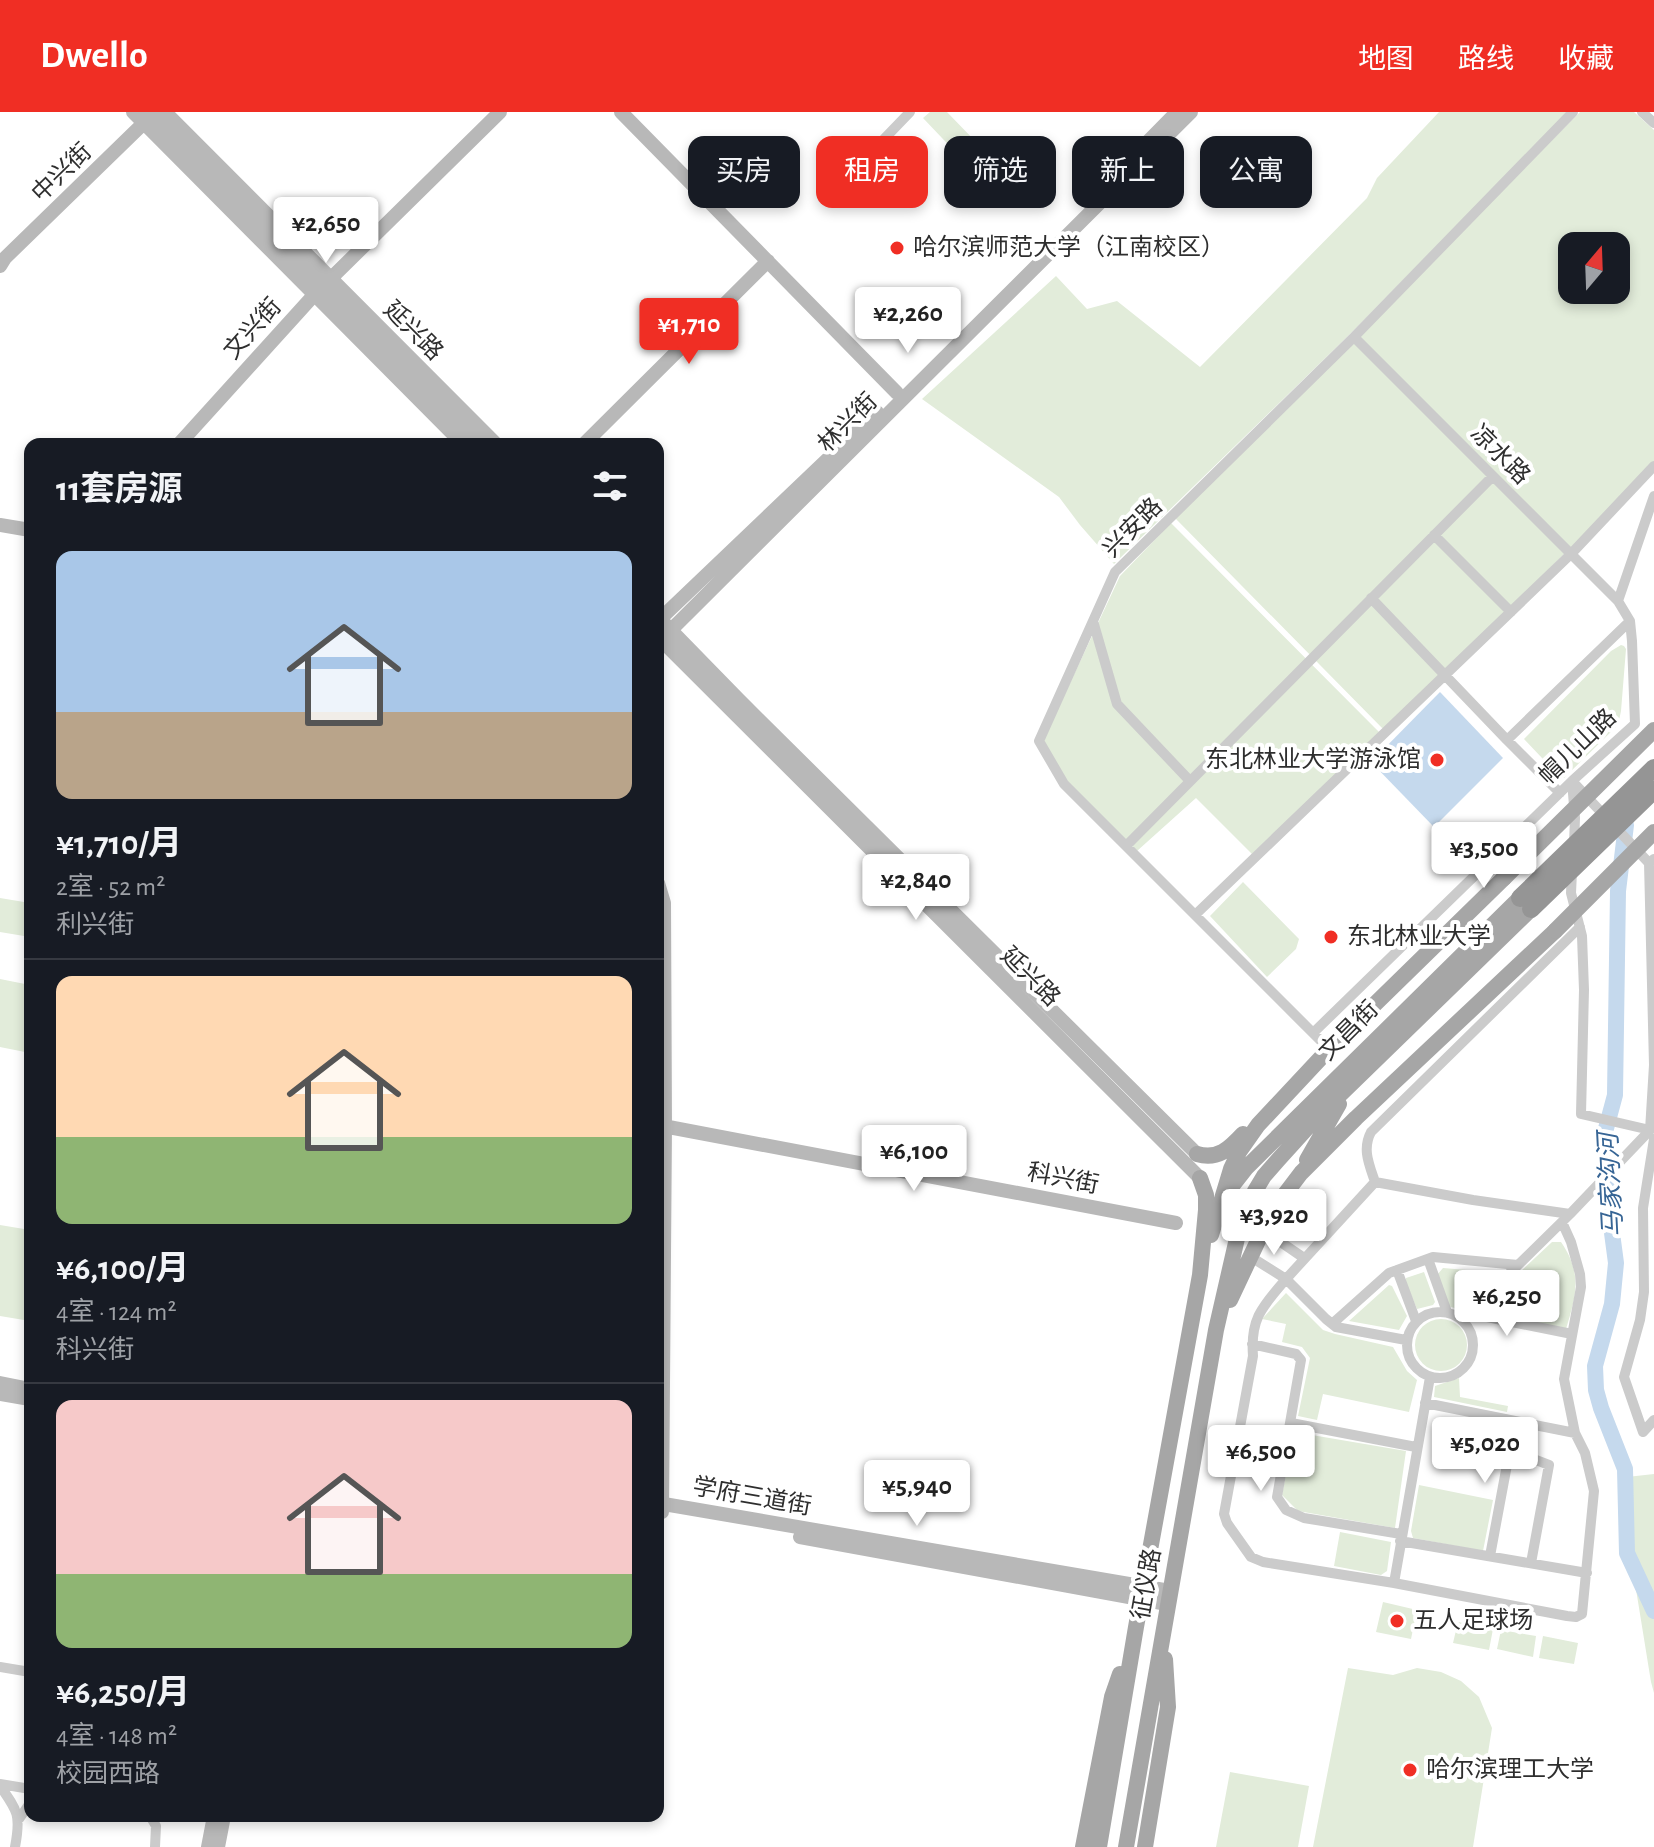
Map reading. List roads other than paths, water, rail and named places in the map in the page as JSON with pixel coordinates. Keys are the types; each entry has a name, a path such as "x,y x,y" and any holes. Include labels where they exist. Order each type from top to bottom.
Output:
{"highway":[{"path":"1525,903 1654,768"},
{"path":"1525,903 1654,790"}],"main road":[{"name":"延兴路","path":"133,112 153,115 322,287 458,438"},
{"name":"文兴街","path":"184,438 322,287 500,112"},
{"path":"621,112 897,393"},
{"name":"林兴街","path":"664,626 1177,112"},
{"name":"林兴街","path":"664,626 1191,112"},
{"name":"延兴路","path":"153,115 322,287 489,438"},
{"name":"中兴街","path":"0,266 153,115"},
{"path":"590,438 768,261"},
{"path":"322,287 472,438"},
{"path":"0,525 24,529"},
{"path":"0,533 24,537"},
{"name":"延兴路","path":"664,632 739,700 1197,1154"},
{"name":"延兴路","path":"664,632 1200,1178"},
{"path":"1197,1154 1211,1156 1225,1151 1654,730"},
{"path":"1216,1330 1263,1230 1302,1172 1555,931 1654,832"},
{"name":"文昌街","path":"1220,1205 1246,1168 1468,947 1525,903"},
{"name":"文昌街","path":"1216,1330 1238,1234 1255,1191 1317,1117 1525,903"},
{"path":"1368,1013 1442,969 1468,947"},
{"path":"1200,1275 1228,1176 1239,1152 1258,1125 1324,1055"},
{"path":"1302,1172 1347,1089"},
{"name":"科兴街","path":"664,1127 1176,1223"},
{"path":"1099,1847 1200,1275 1206,1195 1200,1178"},
{"name":"征仪路","path":"1126,1847 1216,1330"},
{"path":"0,1383 24,1388"},
{"path":"0,1394 24,1398"},
{"name":"学府三道街","path":"664,1509 1169,1598"},
{"path":"1083,1847 1112,1697 1136,1627"},
{"path":"1145,1847 1168,1707 1163,1631"},
{"path":"208,1847 213,1822"},
{"path":"218,1847 223,1822"}],"street":[{"path":"887,136 910,112"},
{"name":"兴安路","path":"1324,1055 1313,1033 1064,784 1039,741 1115,572 1354,337 1573,112"},
{"path":"1642,112 1654,123"},
{"name":"凉水路","path":"1354,337 1618,601"},
{"path":"1195,915 1571,554 1654,466"},
{"path":"1126,846 1493,476"},
{"path":"1618,601 1654,496"},
{"path":"1434,535 1511,612"},
{"path":"1371,598 1560,793"},
{"name":"帽儿山路","path":"1313,1033 1572,781 1635,724 1630,621 1618,601"},
{"path":"1093,621 1117,704 1190,781"},
{"path":"1507,740 1630,621"},
{"path":"1572,781 1652,861 1653,1132 1643,1208 1644,1292 1640,1320 1624,1377 1643,1432 1654,1420"},
{"path":"1572,781 1575,818 1571,893 1582,936 1584,990 1581,1114 1653,1132"},
{"path":"1375,1182 1366,1150 1371,1132 1580,927"},
{"path":"1462,1320 1653,1132"},
{"path":"1375,1182 1566,1218"},
{"path":"1375,1182 1304,1258 1256,1318 1251,1337 1253,1356 1224,1514 1227,1523 1251,1557 1263,1562 1576,1617 1582,1614 1594,1491 1585,1453 1575,1433 1564,1379 1581,1295 1580,1274 1566,1218"},
{"path":"1263,1230 1304,1258"},
{"path":"1251,1257 1286,1279 1332,1324 1406,1340"},
{"path":"1332,1324 1389,1273 1433,1257 1518,1265"},
{"path":"1428,1259 1447,1312"},
{"path":"1397,1270 1416,1321"},
{"path":"1484,1299 1487,1317 1572,1334"},
{"path":"1434,1312 1447,1312 1462,1320 1473,1340 1473,1351 1462,1370 1441,1378 1430,1377 1414,1367 1409,1359 1406,1340 1416,1321 1434,1312"},
{"path":"1252,1344 1296,1354 1301,1360 1277,1497 1286,1510 1304,1518 1587,1573"},
{"path":"1394,1583 1430,1377"},
{"path":"1425,1403 1575,1433"},
{"path":"1490,1556 1515,1422"},
{"path":"1291,1423 1416,1447"},
{"path":"1508,1449 1549,1465 1531,1563"},
{"path":"0,1667 24,1671"},
{"path":"0,1785 24,1788"},
{"path":"0,1785 19,1819"},
{"path":"15,1847 19,1819 24,1812"},
{"path":"154,1822 155,1847"}],"water":[{"name":"东北林业大学游泳馆","path":"1440,692 1503,758 1434,827 1371,762"}],"waterway":[{"name":"马家沟河","path":"1626,825 1618,891 1615,1095 1604,1136 1616,1263 1612,1304 1595,1366 1596,1390 1601,1408 1625,1469 1627,1553 1654,1611"}],"place":[{"name":"哈尔滨师范大学（江南校区）","path":"897,248"},
{"name":"东北林业大学游泳馆","path":"1437,760"},
{"name":"东北林业大学","path":"1331,937"},
{"name":"五人足球场","path":"1397,1621"},
{"name":"哈尔滨理工大学","path":"1410,1770"}]}
